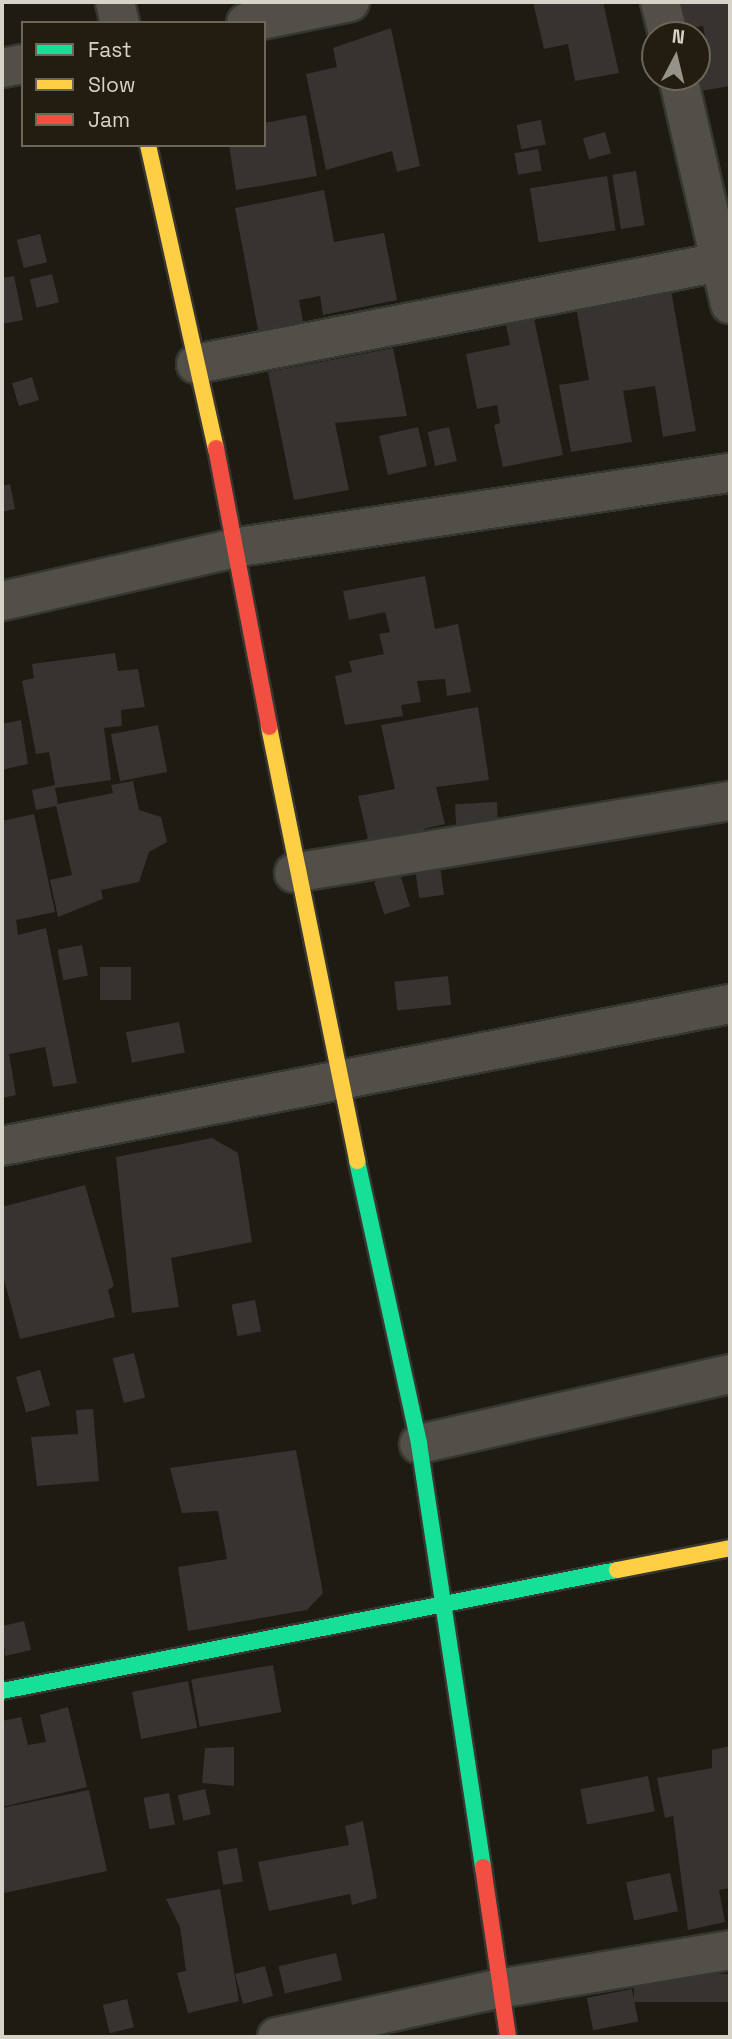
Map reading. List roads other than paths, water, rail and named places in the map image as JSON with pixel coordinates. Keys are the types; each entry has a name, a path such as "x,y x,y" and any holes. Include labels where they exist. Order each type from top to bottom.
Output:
{"street":[{"path":"115,2 120,21"},
{"path":"256,21 350,2"},
{"path":"660,2 665,21"},
{"path":"2,68 21,64"},
{"path":"681,91 730,304"},
{"path":"148,147 239,547 294,873 419,1444 497,1989 508,2037"},
{"path":"196,364 720,262"},
{"path":"2,601 239,547 730,473"},
{"path":"294,873 730,801"},
{"path":"2,1146 730,1004"},
{"path":"419,1444 730,1374"},
{"path":"2,1691 443,1601 730,1548"},
{"path":"277,2037 497,1989 730,1950"}]}
